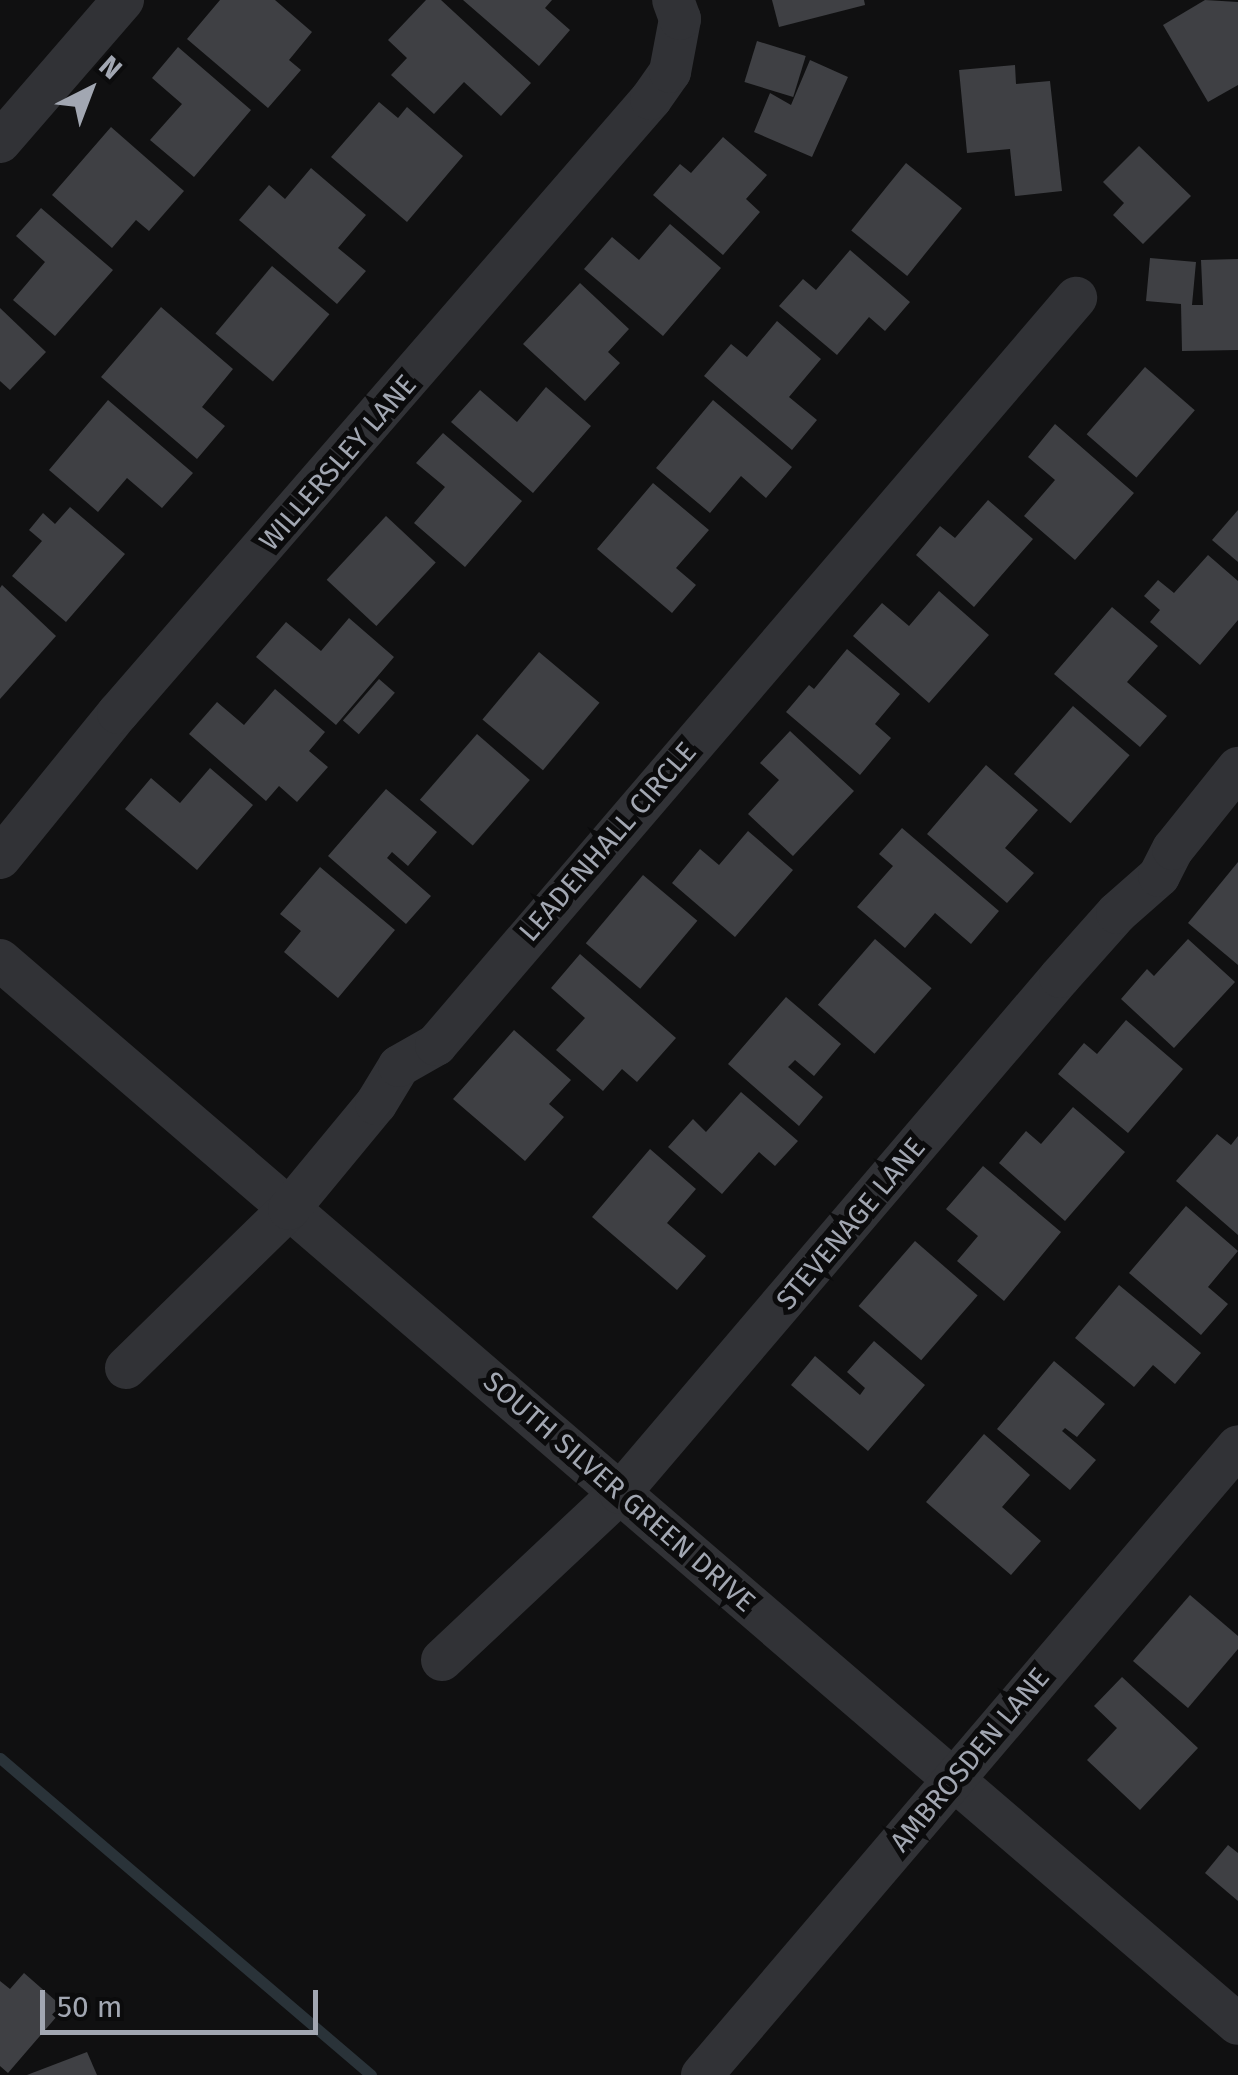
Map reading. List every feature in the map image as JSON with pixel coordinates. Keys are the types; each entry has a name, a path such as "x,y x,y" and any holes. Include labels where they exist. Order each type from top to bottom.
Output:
{"street":[{"path":"0,142 123,0"},
{"name":"WILLERSLEY LANE","path":"0,858 118,713 651,99 671,65 680,19 673,0"},
{"name":"LEADENHALL CIRCLE","path":"126,1368 290,1208 376,1104 398,1066 436,1045 1076,298"},
{"name":"STEVENAGE LANE","path":"442,1660 620,1493 1060,977 1117,914 1159,876 1174,849 1238,768"},
{"name":"SOUTH SILVER GREEN DRIVE","path":"0,960 1238,2024"},
{"name":"AMBROSDEN LANE","path":"702,2075 1238,1446"}],"building":[{"path":"220,0 275,0 312,32 289,60 301,70 268,108 187,39"},
{"path":"426,0 441,0 531,83 501,116 464,82 434,114 391,75 407,58 388,40"},
{"path":"463,0 552,0 545,8 570,30 539,66"},
{"path":"772,0 864,0 865,5 779,27"},
{"path":"1205,0 1238,2 1238,85 1208,102 1163,25"},
{"path":"757,41 806,56 793,97 744,82"},
{"path":"178,47 251,110 194,177 150,140 182,104 152,78"},
{"path":"810,60 848,77 812,157 754,132 770,93 791,105"},
{"path":"1015,65 1016,84 1050,81 1062,191 1015,196 1010,149 967,153 959,70"},
{"path":"379,102 398,118 407,107 463,156 407,222 331,157"},
{"path":"111,127 184,191 149,231 136,220 112,248 52,195"},
{"path":"723,137 767,175 746,199 760,212 723,255 653,195 680,164 691,173"},
{"path":"1139,146 1191,196 1143,244 1113,215 1124,203 1103,182"},
{"path":"906,163 962,208 907,276 851,231"},
{"path":"311,168 366,215 338,248 366,271 337,304 239,220 269,185 285,199"},
{"path":"41,208 113,270 55,336 13,300 45,262 16,236"},
{"path":"670,224 721,268 663,336 584,269 612,237 639,260"},
{"path":"850,250 910,302 885,331 869,317 837,355 779,306 803,279 816,290"},
{"path":"1150,258 1196,262 1192,305 1203,305 1201,260 1238,259 1238,350 1182,351 1181,304 1146,301"},
{"path":"272,266 329,314 273,382 215,333"},
{"path":"580,283 629,329 608,352 620,363 585,401 523,344"},
{"path":"161,307 233,369 202,407 225,426 197,459 101,377"},
{"path":"0,308 46,352 10,390 0,381"},
{"path":"777,321 821,359 789,397 817,420 792,450 704,376 731,344 747,357"},
{"path":"1145,367 1195,410 1136,477 1087,434"},
{"path":"546,387 591,426 533,493 451,422 480,390 517,422"},
{"path":"108,400 193,473 162,508 127,478 98,512 49,470"},
{"path":"713,400 792,467 766,498 741,476 710,513 656,468"},
{"path":"1055,424 1134,493 1075,560 1024,516 1055,480 1028,457"},
{"path":"443,433 522,501 465,567 414,523 445,487 416,463"},
{"path":"653,483 709,530 676,568 696,585 672,613 597,549"},
{"path":"988,500 1033,539 974,607 916,555 940,526 955,538"},
{"path":"70,507 125,554 66,622 12,576 42,541 29,530 43,513 55,524"},
{"path":"1238,510 1238,562 1212,540"},
{"path":"386,516 436,562 376,626 327,580"},
{"path":"1208,555 1238,581 1238,620 1200,665 1150,622 1160,610 1144,596 1158,580 1174,593"},
{"path":"2,585 56,636 0,699 0,588"},
{"path":"939,591 989,635 929,703 853,636 882,603 909,626"},
{"path":"1112,607 1158,646 1127,682 1167,716 1140,747 1054,674"},
{"path":"349,618 394,657 336,725 256,657 286,622 321,651"},
{"path":"847,649 900,694 875,724 891,738 860,775 786,712 809,685 814,689"},
{"path":"539,652 600,703 543,770 482,719"},
{"path":"379,679 395,693 359,734 343,721"},
{"path":"275,689 325,732 309,751 328,767 297,802 279,786 266,801 189,734 217,702 244,725"},
{"path":"1073,706 1130,755 1071,823 1014,774"},
{"path":"790,731 854,791 793,856 748,814 779,780 760,763"},
{"path":"477,734 530,780 473,846 420,800"},
{"path":"986,765 1038,810 1005,848 1034,873 1007,903 927,834"},
{"path":"210,768 253,805 197,870 125,809 151,778 180,803"},
{"path":"386,789 437,832 408,866 392,852 387,858 431,896 406,924 328,856"},
{"path":"902,828 999,911 971,944 935,913 905,948 857,907 893,866 879,854"},
{"path":"748,831 793,870 735,937 672,883 700,849 719,865"},
{"path":"1238,862 1238,965 1188,923"},
{"path":"320,867 395,930 338,998 284,952 301,931 280,914"},
{"path":"643,875 697,921 640,989 586,943"},
{"path":"875,939 932,988 875,1054 818,1005"},
{"path":"1188,939 1235,982 1174,1048 1121,999 1147,969 1154,976"},
{"path":"580,954 676,1038 637,1082 622,1069 603,1091 556,1050 585,1018 551,988"},
{"path":"786,997 841,1044 814,1076 795,1060 788,1067 823,1097 799,1126 728,1064"},
{"path":"1126,1020 1183,1069 1128,1133 1058,1074 1084,1043 1097,1054"},
{"path":"514,1030 571,1080 549,1104 564,1117 525,1161 453,1099"},
{"path":"741,1092 798,1141 775,1166 759,1152 722,1194 668,1147 693,1119 706,1132"},
{"path":"1073,1107 1125,1152 1065,1221 999,1163 1026,1131 1041,1144"},
{"path":"1217,1134 1231,1145 1238,1136 1238,1235 1176,1181"},
{"path":"650,1149 696,1189 667,1223 706,1256 677,1290 592,1217"},
{"path":"983,1166 1061,1232 1004,1301 957,1261 978,1236 946,1209"},
{"path":"1186,1206 1238,1251 1208,1287 1228,1304 1201,1335 1129,1273"},
{"path":"915,1241 978,1295 921,1360 859,1306"},
{"path":"1119,1285 1201,1353 1175,1384 1153,1365 1134,1387 1075,1338"},
{"path":"874,1341 925,1385 868,1451 791,1385 815,1356 860,1395 865,1388 847,1372"},
{"path":"1054,1361 1105,1404 1077,1437 1065,1428 1062,1431 1096,1460 1070,1490 997,1429"},
{"path":"984,1434 1030,1475 1002,1507 1041,1541 1011,1575 926,1502"},
{"path":"1190,1595 1238,1636 1238,1649 1188,1708 1133,1661"},
{"path":"1122,1677 1198,1748 1140,1810 1087,1760 1117,1728 1094,1706"},
{"path":"1228,1845 1238,1853 1238,1901 1205,1873"},
{"path":"24,1973 64,2008 8,2073 0,2066 0,1981 10,1989"},
{"path":"87,2052 97,2075 27,2075"}],"waterway":[{"path":"0,1758 371,2075"}]}
